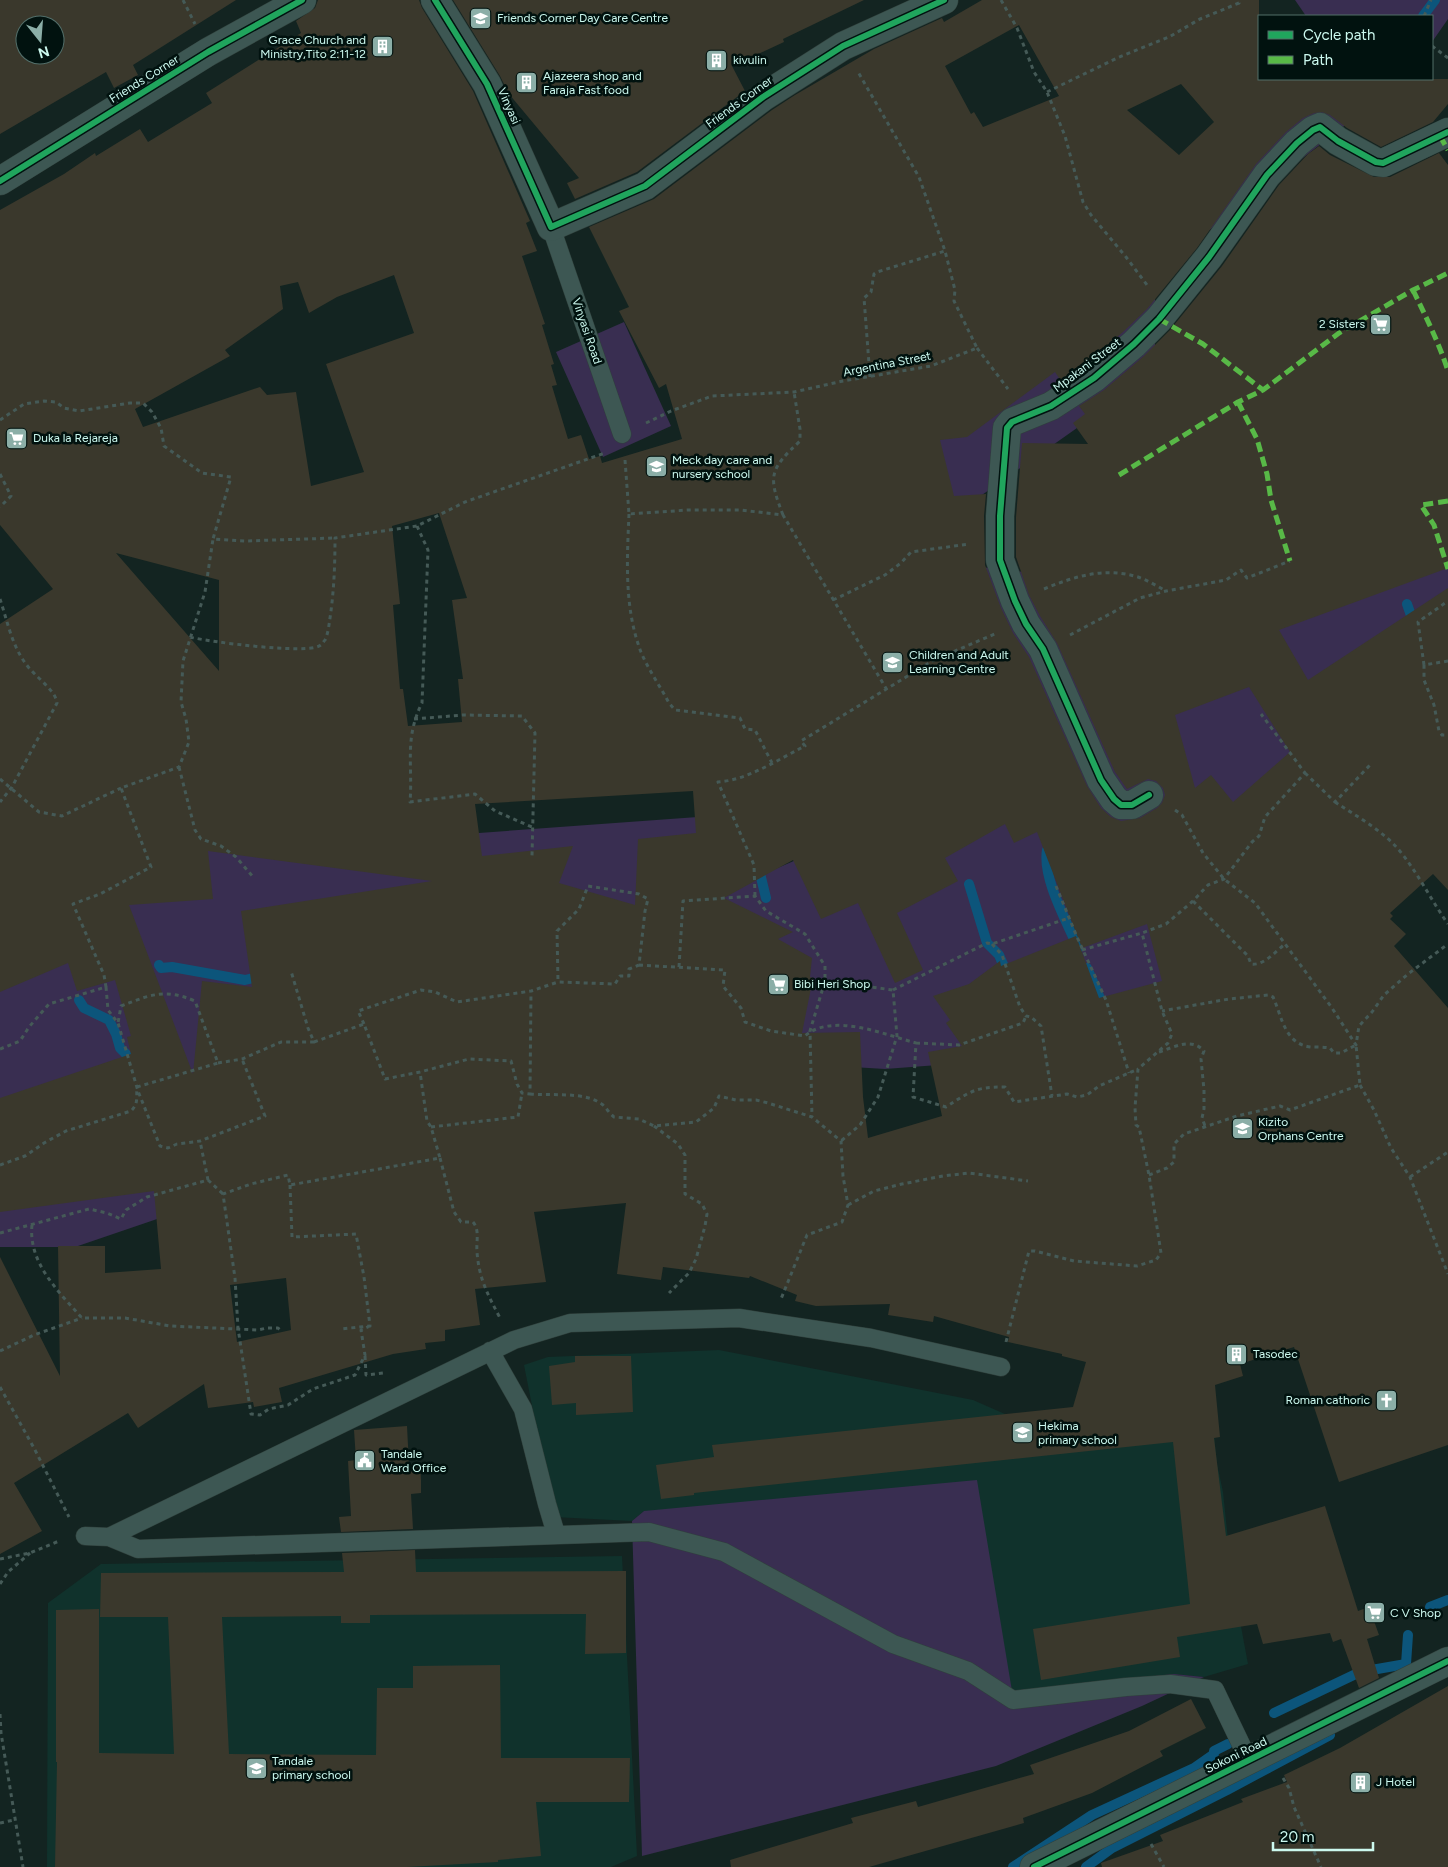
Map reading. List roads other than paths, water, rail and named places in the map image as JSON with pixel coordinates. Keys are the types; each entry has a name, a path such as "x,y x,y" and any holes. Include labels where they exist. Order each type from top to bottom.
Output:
{"street":[{"name":"Friends Corner","path":"0,181 208,52 302,0"},
{"name":"Vinyasi","path":"434,0 487,84 551,227"},
{"name":"Friends Corner","path":"551,227 645,186 763,97 843,46 944,0"},
{"name":"Mpakani Street","path":"1149,795 1132,805 1121,805 1114,799 1100,780 1043,649 1020,612 1000,560 999,535 1007,428 1012,422 1051,406 1094,378 1134,344 1159,319 1209,257 1268,175 1297,143 1313,130 1320,127 1338,141 1376,162 1383,163 1448,132"},
{"name":"Sokoni Road","path":"1034,1867 1448,1661"}],"lane":[{"name":"Vinyasi Road","path":"551,227 622,434"},
{"path":"109,1537 490,1351 514,1340 570,1323 740,1318 871,1338 1001,1367"},
{"path":"490,1351 523,1409 556,1534"},
{"path":"80,1536 109,1537 138,1549 649,1532 724,1552 893,1644 968,1671 1013,1700 1170,1684 1216,1690 1249,1761"}],"waterway":[{"path":"1424,15 1435,0"},
{"path":"1407,604 1414,624"},
{"path":"1047,850 1046,861 1052,886 1078,948"},
{"path":"758,865 766,898"},
{"path":"969,884 987,943 999,955 1008,976"},
{"path":"159,965 161,968 172,967 245,980 262,976"},
{"path":"1087,968 1105,1010"},
{"path":"79,1000 84,1008 109,1020 120,1048 126,1054 130,1069"},
{"path":"1430,1607 1448,1600"},
{"path":"1274,1713 1360,1672 1406,1664 1408,1635"},
{"path":"1086,1867 1112,1848 1330,1735"},
{"path":"1013,1867 1092,1815 1194,1768 1214,1754 1214,1751 1228,1744"}],"place":[{"name":"Friends Corner Day Care Centre","path":"481,18"},
{"name":"Grace Church and Ministry,Tito 2:11-12","path":"382,47"},
{"name":"kivulin","path":"717,60"},
{"name":"Ajazeera shop and Faraja Fast food","path":"527,83"},
{"name":"2 Sisters","path":"1381,324"},
{"name":"Duka la Rejareja","path":"17,438"},
{"name":"Meck day care and nursery school","path":"656,467"},
{"name":"Children and Adult Learning Centre","path":"893,662"},
{"name":"Bibi Heri Shop","path":"778,984"},
{"name":"Kizito Orphans Centre","path":"1242,1129"},
{"name":"Tasodec","path":"1237,1354"},
{"name":"Roman cathoric","path":"1386,1400"},
{"name":"Hekima primary school","path":"1022,1433"},
{"name":"Tandale Ward Office","path":"365,1461"},
{"name":"C V Shop","path":"1374,1613"},
{"name":"Tandale primary school","path":"256,1768"},
{"name":"J Hotel","path":"1360,1782"}]}
